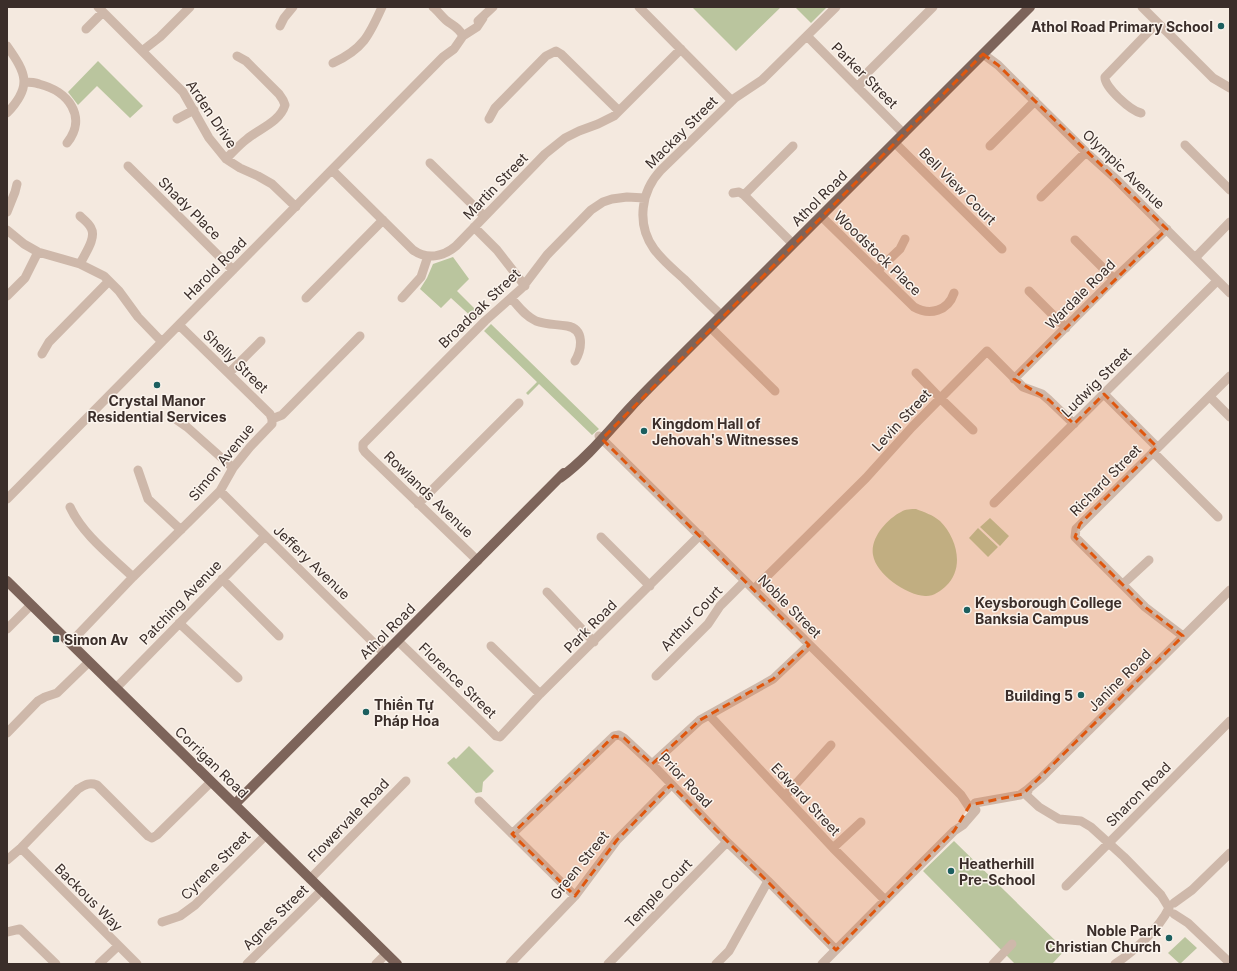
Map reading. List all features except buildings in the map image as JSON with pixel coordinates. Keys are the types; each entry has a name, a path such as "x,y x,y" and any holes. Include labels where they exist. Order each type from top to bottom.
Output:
{"main road":[{"name":"Athol Road","path":"235,804 560,478 574,461 600,437 614,420 629,409 1030,7"},
{"name":"Corrigan Road","path":"7,581 397,964"}],"street":[{"path":"145,53 190,7"},
{"path":"280,26 284,18 293,7"},
{"path":"332,63 345,56 362,43 373,27 382,7"},
{"path":"433,7 446,20 451,28 460,34"},
{"name":"Harold Road","path":"7,499 443,57 454,49 460,34 474,29 493,7"},
{"path":"640,7 732,101"},
{"name":"Mackay Street","path":"722,316 654,249 647,237 643,221 644,198 650,184 657,174 732,101 762,80 836,7"},
{"path":"858,88 869,71 933,7"},
{"path":"1142,7 1213,78 1230,88"},
{"path":"86,29 100,9"},
{"name":"Arden Drive","path":"100,9 183,92 209,138 226,159 240,168 272,184 296,207"},
{"path":"1141,113 1135,112 1109,88 1105,82 1105,77 1157,23"},
{"name":"Parker Street","path":"807,36 904,134"},
{"path":"7,46 22,67 24,82 19,100 7,113"},
{"name":"Martin Street","path":"428,256 441,255 450,251 558,143 571,134 604,121 619,111 681,49"},
{"path":"489,119 495,108 541,61 550,53 556,51 561,54 619,111"},
{"name":"Olympic Avenue","path":"985,52 1086,152 1112,175 1230,293"},
{"path":"226,159 247,138 274,120 285,105 279,94 246,61 237,56"},
{"path":"24,82 38,83 51,88 63,96 71,104 76,115 76,125 73,134 67,143"},
{"path":"990,146 1035,101"},
{"path":"177,119 194,110"},
{"name":"Bell View Court","path":"895,143 1002,249"},
{"path":"1186,145 1230,190"},
{"path":"744,195 793,146"},
{"path":"1041,197 1086,152"},
{"path":"430,163 484,216"},
{"name":"Shady Place","path":"128,166 233,270"},
{"path":"332,170 413,250 428,256 421,277 402,298"},
{"path":"7,212 17,184"},
{"path":"733,193 739,192 744,195 793,244"},
{"name":"Broadoak Street","path":"363,447 365,441 484,321 525,286 546,255 591,210 603,202 612,199 627,197 644,198"},
{"path":"80,216 91,227 92,233 90,243 80,264"},
{"name":"Woodstock Place","path":"821,216 910,305 921,311 930,312 942,309 949,302 954,293"},
{"path":"306,298 383,220"},
{"path":"1195,258 1230,222"},
{"path":"474,227 500,254 525,286"},
{"name":"Wardale Road","path":"1014,379 1166,229"},
{"path":"7,230 24,244 38,252 80,264 98,273 109,281 124,296 138,317 162,342"},
{"path":"876,271 900,249 905,239"},
{"path":"1075,240 1114,279"},
{"path":"7,296 25,278 38,252"},
{"path":"42,354 49,342 109,281"},
{"name":"Ludwig Street","path":"994,503 1217,281"},
{"path":"1029,291 1066,328"},
{"path":"511,298 525,314 535,320 547,324 570,326 576,330 581,342 579,353 575,361"},
{"name":"Shelly Street","path":"179,325 270,414 272,419"},
{"path":"710,327 775,391"},
{"name":"Simon Avenue","path":"70,643 133,577 220,491 233,468 250,446 272,424 272,419 282,415 360,336"},
{"path":"229,373 261,341"},
{"name":"Levin Street","path":"754,589 866,478 912,427 987,351 1023,387 1042,394 1074,424"},
{"path":"916,373 974,430"},
{"name":"Richard Street","path":"1183,636 1145,607 1076,536 1076,529 1230,376"},
{"path":"1104,394 1218,517"},
{"path":"1210,397 1230,417"},
{"path":"418,504 518,403"},
{"path":"176,420 187,427 233,468"},
{"name":"Noble Street","path":"600,437 973,807"},
{"name":"Rowlands Avenue","path":"363,447 365,452 478,561"},
{"path":"138,470 148,499 182,530"},
{"name":"Jeffery Avenue","path":"220,491 385,654"},
{"path":"70,506 80,524 89,535 133,577"},
{"name":"Park Road","path":"500,737 540,694 700,535"},
{"name":"Patching Avenue","path":"116,688 265,536"},
{"path":"601,537 650,586"},
{"path":"1123,584 1149,560"},
{"path":"222,580 279,636"},
{"name":"Arthur Court","path":"656,676 708,624 720,606 745,580"},
{"name":"Janine Road","path":"1027,793 1230,590"},
{"path":"547,592 594,642"},
{"path":"7,629 31,605"},
{"path":"179,623 238,678"},
{"name":"Florence Street","path":"398,641 496,736 500,737"},
{"path":"652,764 691,728 709,715 773,680 809,645"},
{"path":"491,646 540,694"},
{"path":"7,733 38,701 57,693 89,662"},
{"name":"Edward Street","path":"709,715 833,848 885,900"},
{"name":"Sharon Road","path":"1066,886 1228,727"},
{"name":"Prior Road","path":"512,834 614,736 619,735 652,764 727,842 836,950"},
{"path":"785,796 831,745"},
{"name":"Flowervale Road","path":"310,879 406,781"},
{"path":"7,860 21,848 78,789 85,785 91,783 97,785 103,790 153,842 157,836 212,782"},
{"name":"Green Street","path":"510,964 575,896 617,840 671,785"},
{"path":"822,964 954,831 973,807 1027,793 1039,808 1059,819 1077,820 1086,824 1124,857 1161,896 1230,963"},
{"path":"479,801 575,896"},
{"path":"833,848 861,822"},
{"name":"Cyrene Street","path":"162,922 180,916 196,905 266,834"},
{"name":"Temple Court","path":"608,964 727,842"},
{"name":"Backous Way","path":"21,848 137,964"},
{"path":"1115,964 1128,955 1230,853"},
{"path":"716,964 729,951 768,881"},
{"name":"Agnes Street","path":"247,964 322,890"},
{"path":"7,932 20,929 56,964"},
{"path":"993,964 1012,944"},
{"path":"99,964 118,946"},
{"path":"376,964 386,954"}],"highlighted area":[{"path":"983,54 998,65 1167,229 1014,379 1049,400 1074,424 1104,394 1157,447 1080,524 1075,537 1145,607 1183,636 1023,794 970,805 954,831 836,950 671,785 617,840 575,896 512,834 614,736 624,738 652,764 700,720 773,679 809,645 602,439"}],"green space":[{"path":"692,7 781,7 736,51"},
{"path":"795,7 827,7 811,23"},
{"path":"98,61 143,106 130,118 97,86 78,105 68,92"},
{"path":"453,257 469,279 457,291 481,315 475,320 451,298 441,308 420,289 433,264"},
{"path":"491,324 599,429 592,435 539,384 528,395 526,393 537,382 484,331"},
{"path":"908,509 916,509 931,515 940,521 951,536 956,553 957,562 952,579 942,590 928,596 917,595 901,588 880,569 875,562 873,555 874,542 885,524 903,511"},
{"path":"990,518 1009,536 1000,546 980,527"},
{"path":"978,528 998,547 988,557 969,538"},
{"path":"469,746 494,771 483,782 482,792 476,793 447,763 454,757 456,759"},
{"path":"954,841 1065,950 1052,964 1015,964 923,871"},
{"path":"1185,937 1197,948 1180,964 1168,953"}],"place":[{"name":"Athol Road Primary School","path":"1221,26"},
{"name":"Crystal Manor Residential Services","path":"157,385"},
{"name":"Kingdom Hall of Jehovah's Witnesses","path":"644,431"},
{"name":"Keysborough College Banksia Campus","path":"967,610"},
{"name":"Simon Av","path":"56,639"},
{"name":"Building 5","path":"1081,695"},
{"name":"Thiền Tự Pháp Hoa","path":"366,712"},
{"name":"Heatherhill Pre-School","path":"951,871"},
{"name":"Noble Park Christian Church","path":"1169,938"}]}
